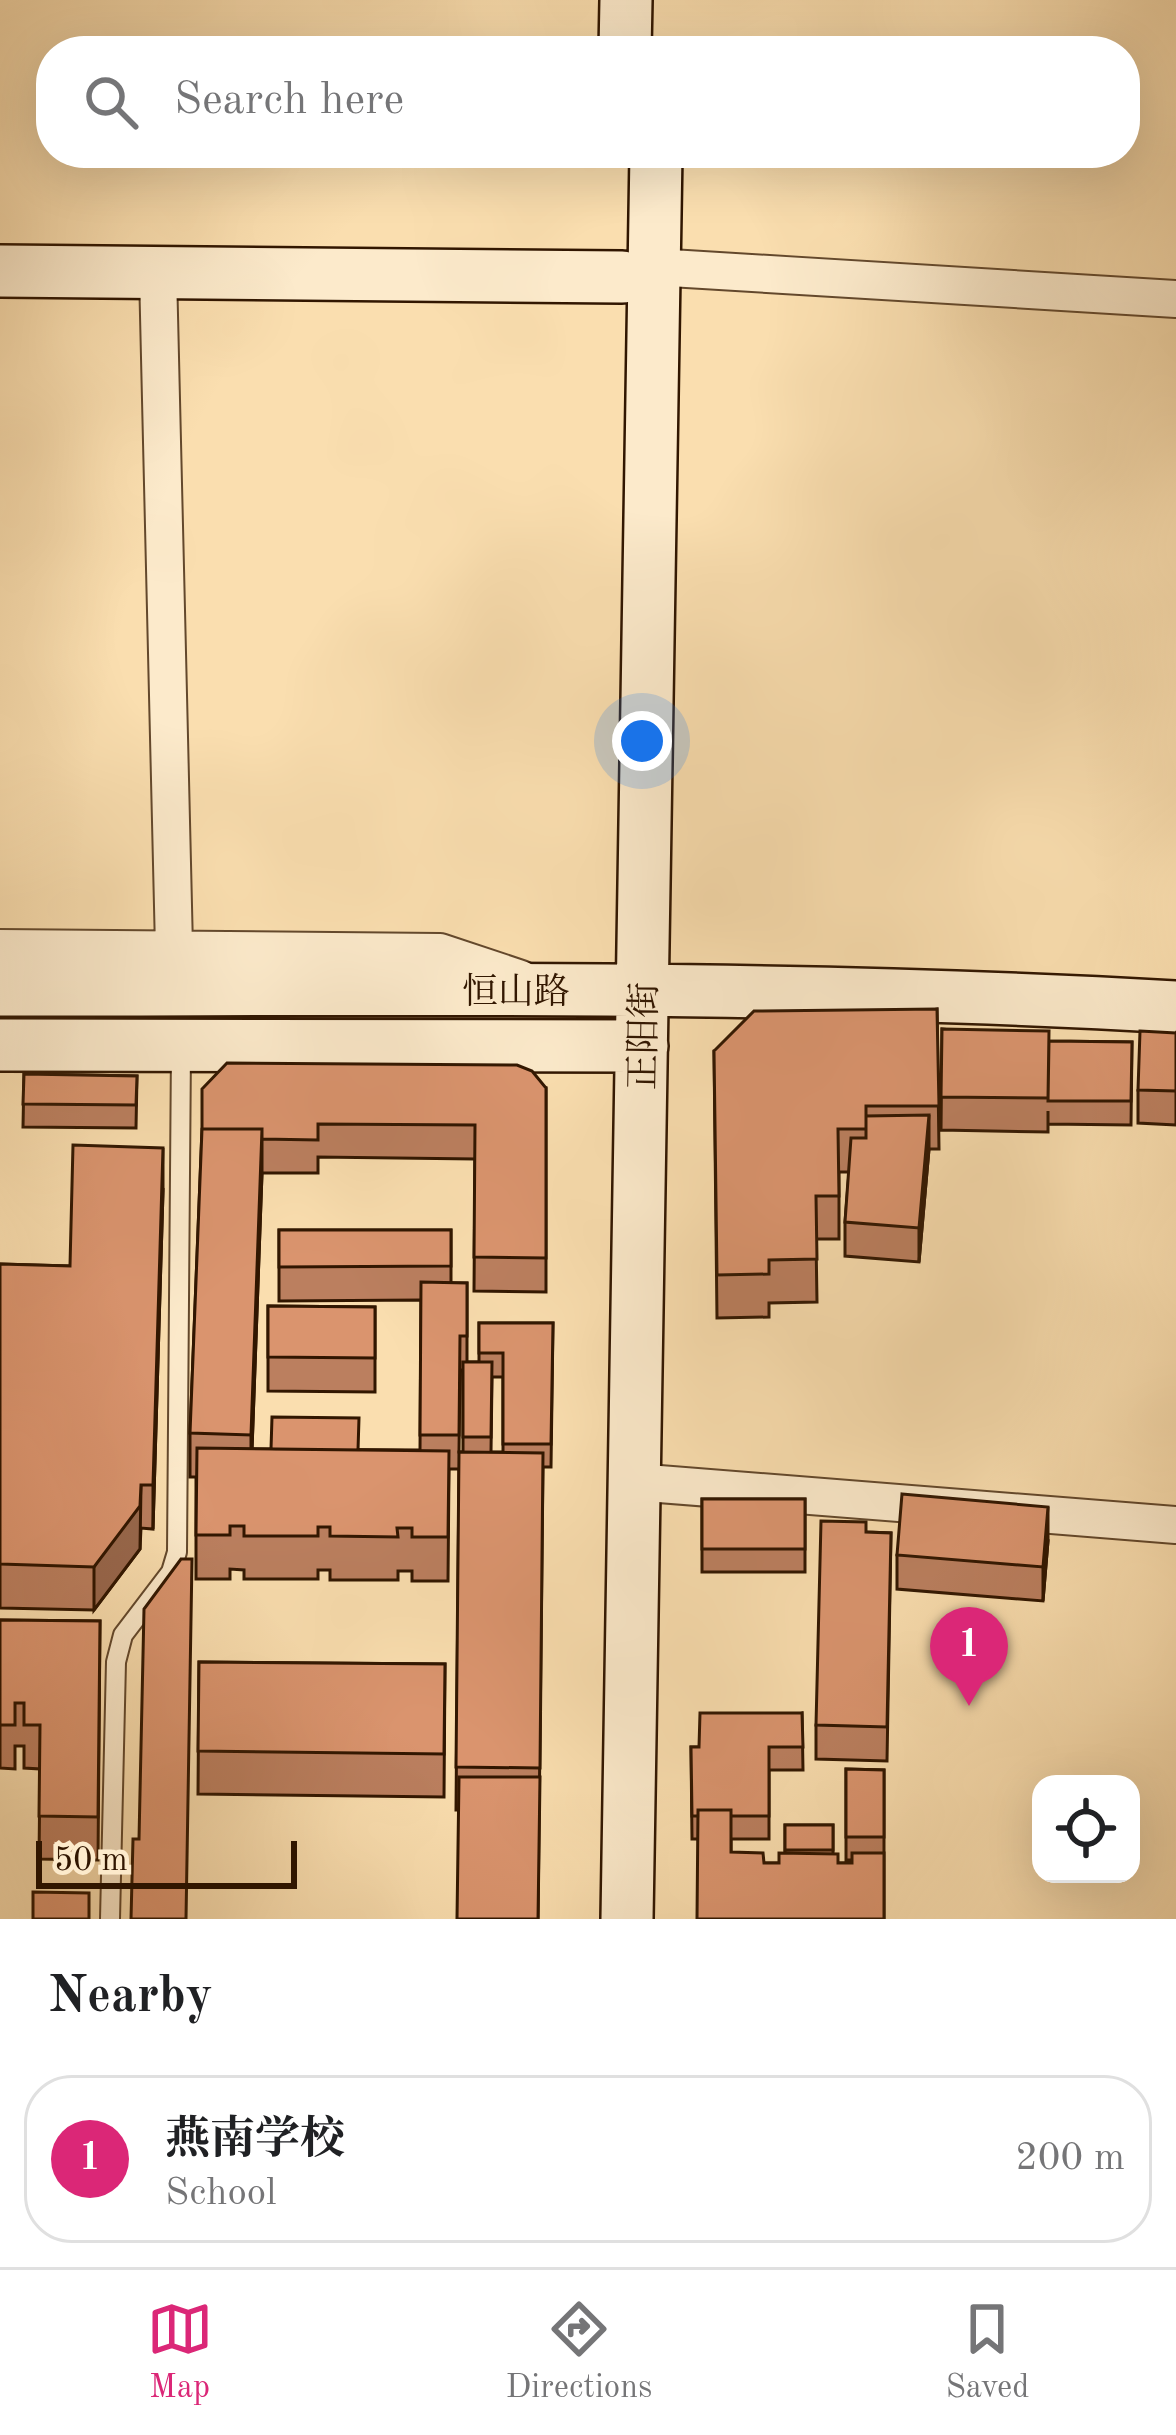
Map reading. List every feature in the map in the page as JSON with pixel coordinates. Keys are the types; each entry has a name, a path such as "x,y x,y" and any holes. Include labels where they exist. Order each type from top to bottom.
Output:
{"main road":[{"path":"626,0 626,36"},
{"path":"657,36 658,0"},
{"name":"正阳街","path":"596,1919 627,990 638,272 626,168"},
{"name":"正阳街","path":"638,272 654,168"},
{"path":"0,271 638,272"},
{"name":"恒山路","path":"0,990 174,970 553,990 1044,999 1176,1007"},
{"name":"恒山路","path":"0,1045 626,1046"},
{"name":"正阳街","path":"626,1046 634,1482 627,1919"}],"street":[{"path":"638,272 1176,299"},
{"path":"0,948 174,970 158,273"},
{"path":"634,1482 1176,1526"}],"lane":[{"path":"110,1919 116,1662 110,1646 171,1571 177,1552 181,1045"}],"building":[{"path":"937,1009 939,1106 866,1106 866,1129 838,1129 839,1196 816,1196 817,1259 769,1260 769,1274 717,1275 714,1051 754,1011"},
{"path":"942,1029 1049,1031 1048,1098 941,1097"},
{"path":"1140,1031 1176,1033 1176,1091 1138,1090"},
{"path":"1049,1041 1132,1042 1131,1101 1048,1101"},
{"path":"227,1063 517,1065 532,1071 546,1088 546,1258 474,1257 475,1125 318,1124 318,1140 262,1139 262,1129 202,1129 202,1089"},
{"path":"24,1074 137,1076 136,1105 23,1104"},
{"path":"929,1115 919,1228 845,1222 851,1138 866,1138 866,1116"},
{"path":"202,1129 262,1129 251,1435 190,1433"},
{"path":"73,1145 163,1148 153,1485 141,1485 140,1506 94,1567 0,1564 0,1264 70,1266"},
{"path":"279,1230 451,1230 451,1266 279,1267"},
{"path":"421,1282 467,1283 467,1336 460,1336 459,1435 420,1435"},
{"path":"268,1306 375,1307 375,1358 268,1357"},
{"path":"479,1323 553,1323 551,1444 503,1444 503,1353 479,1353"},
{"path":"463,1362 492,1362 491,1437 463,1437"},
{"path":"272,1417 359,1418 358,1450 271,1449"},
{"path":"197,1448 449,1451 448,1537 412,1537 412,1528 397,1528 398,1537 330,1536 330,1527 318,1527 318,1536 244,1536 244,1526 230,1526 230,1535 196,1535"},
{"path":"459,1452 543,1453 540,1768 456,1767"},
{"path":"902,1494 1048,1507 1043,1567 897,1555"},
{"path":"702,1499 805,1499 805,1549 702,1549"},
{"path":"821,1521 866,1522 866,1532 891,1533 887,1727 816,1725"},
{"path":"181,1559 192,1559 186,1919 131,1919 133,1839 139,1839 144,1609"},
{"path":"0,1620 100,1621 98,1817 39,1816 40,1725 24,1725 24,1703 15,1703 15,1725 0,1725"},
{"path":"199,1662 445,1664 444,1754 198,1751"},
{"path":"700,1713 802,1713 803,1747 769,1747 769,1816 698,1810 698,1816 692,1816 691,1747 699,1747"},
{"path":"846,1769 884,1770 884,1837 846,1837"},
{"path":"459,1777 540,1777 538,1919 457,1919"},
{"path":"698,1810 731,1810 731,1852 763,1853 764,1863 779,1863 779,1853 838,1854 838,1863 852,1863 852,1853 884,1853 884,1919 697,1919"},
{"path":"785,1825 833,1825 833,1850 785,1850"},
{"path":"33,1892 89,1893 89,1919 33,1919"}],"place":[{"name":"燕南学校","path":"969,1706"}]}
